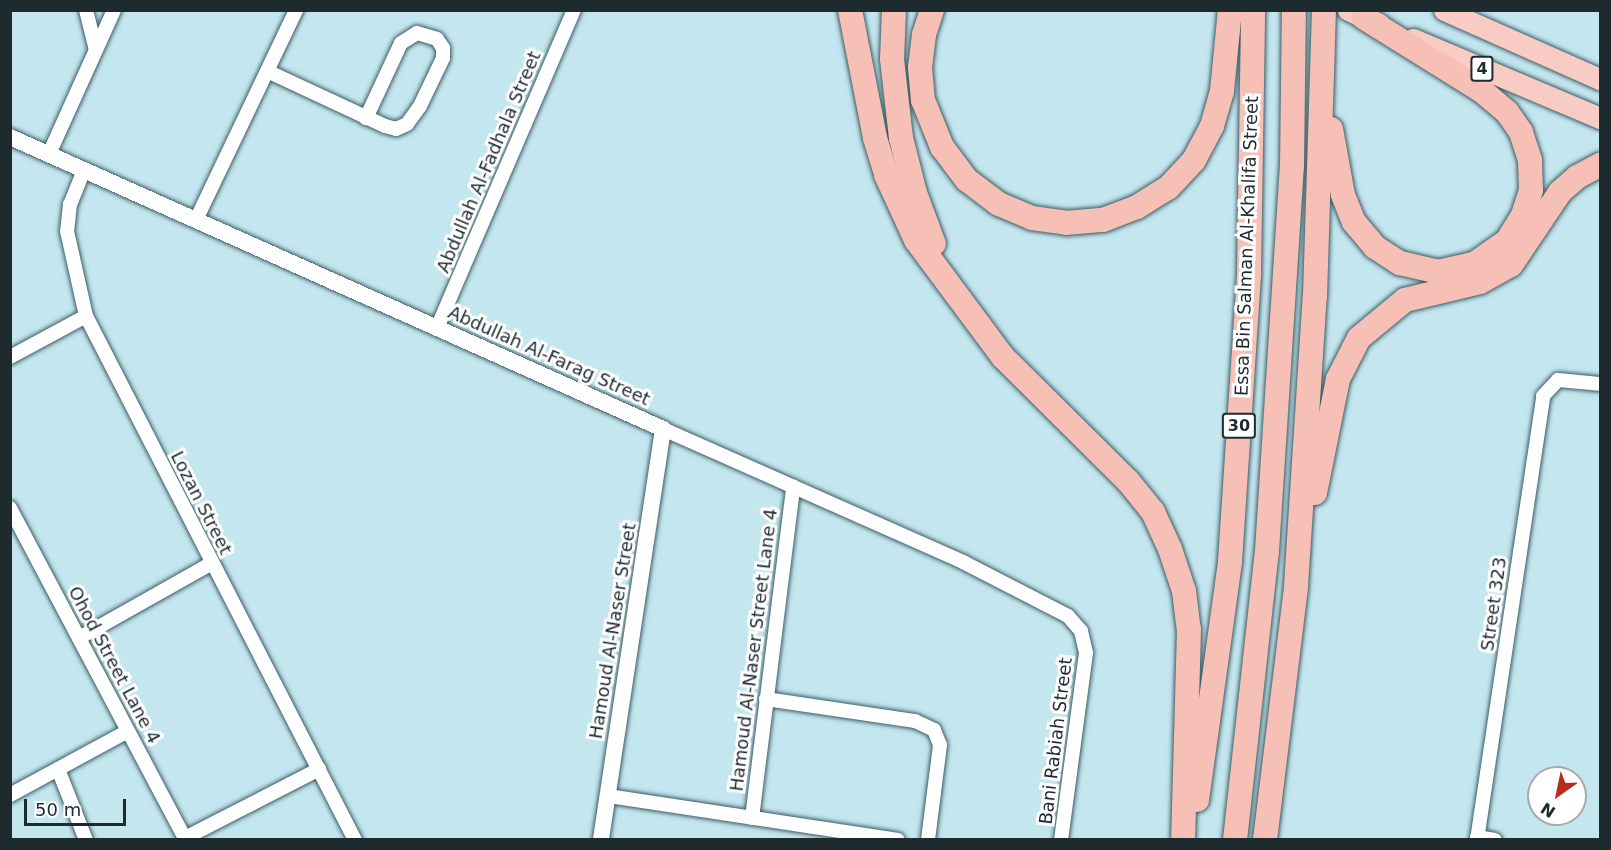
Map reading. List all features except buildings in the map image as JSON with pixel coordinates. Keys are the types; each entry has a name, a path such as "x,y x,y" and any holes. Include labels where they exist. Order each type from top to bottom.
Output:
{"highway":[{"path":"850,10 867,103 886,175 916,240 976,323 1029,386 1128,482 1152,512 1170,549 1184,591 1190,629 1183,840"},
{"path":"894,10 892,37 897,110 915,193 933,241 976,323"},
{"path":"932,10 924,35 921,76 928,116 942,147 967,180 999,204 1032,218 1066,223 1102,220 1137,207 1168,188 1194,160 1212,126 1222,91 1230,10"},
{"name":"Essa Bin Salman Al-Khalifa Street","path":"1192,840 1230,561 1249,273 1253,10"},
{"name":"Essa Bin Salman Al-Khalifa Street","path":"1235,840 1267,551 1292,166 1294,10"},
{"path":"1265,840 1296,586 1315,296 1324,10"},
{"name":"4","path":"1444,10 1600,79"},
{"path":"1323,54 1343,195 1354,222 1367,239 1400,263 1429,271 1465,267 1499,248 1519,225 1531,190 1529,153 1516,123 1482,91 1355,14"},
{"name":"4","path":"1355,14 1600,118"},
{"path":"1296,586 1338,379 1359,338 1379,317 1405,300 1480,282 1511,265 1560,192 1577,177 1600,165"}],"street":[{"path":"86,10 96,50"},
{"path":"49,154 114,10"},
{"path":"196,220 296,10"},
{"name":"Abdullah Al-Fadhala Street","path":"437,328 574,10"},
{"path":"267,71 366,117 396,129 407,124 420,106 443,58 443,48 436,39 417,33 401,43 366,117"},
{"name":"Abdullah Al-Farag Street","path":"10,137 963,562 1068,616"},
{"name":"Lozan Street","path":"84,170 70,204 67,231 86,316 355,840"},
{"path":"10,357 86,316"},
{"name":"Street 323","path":"1477,838 1544,396 1558,380 1600,384"},
{"name":"Hamoud Al-Naser Street","path":"602,840 663,429"},
{"name":"Hamoud Al-Naser Street Lane 4","path":"752,818 793,486"},
{"name":"Ohod Street Lane 4","path":"10,508 15,526 79,638 186,839"},
{"path":"79,638 212,563"},
{"name":"Bani Rabiah Street","path":"1061,840 1086,653 1081,631 1068,616"},
{"path":"766,699 915,721 934,730 940,745 928,840"},
{"path":"10,795 128,731"},
{"path":"58,769 86,840"},
{"path":"186,839 319,769"},
{"path":"608,796 752,818 835,835 898,840"},
{"path":"1477,838 1495,840"}]}
